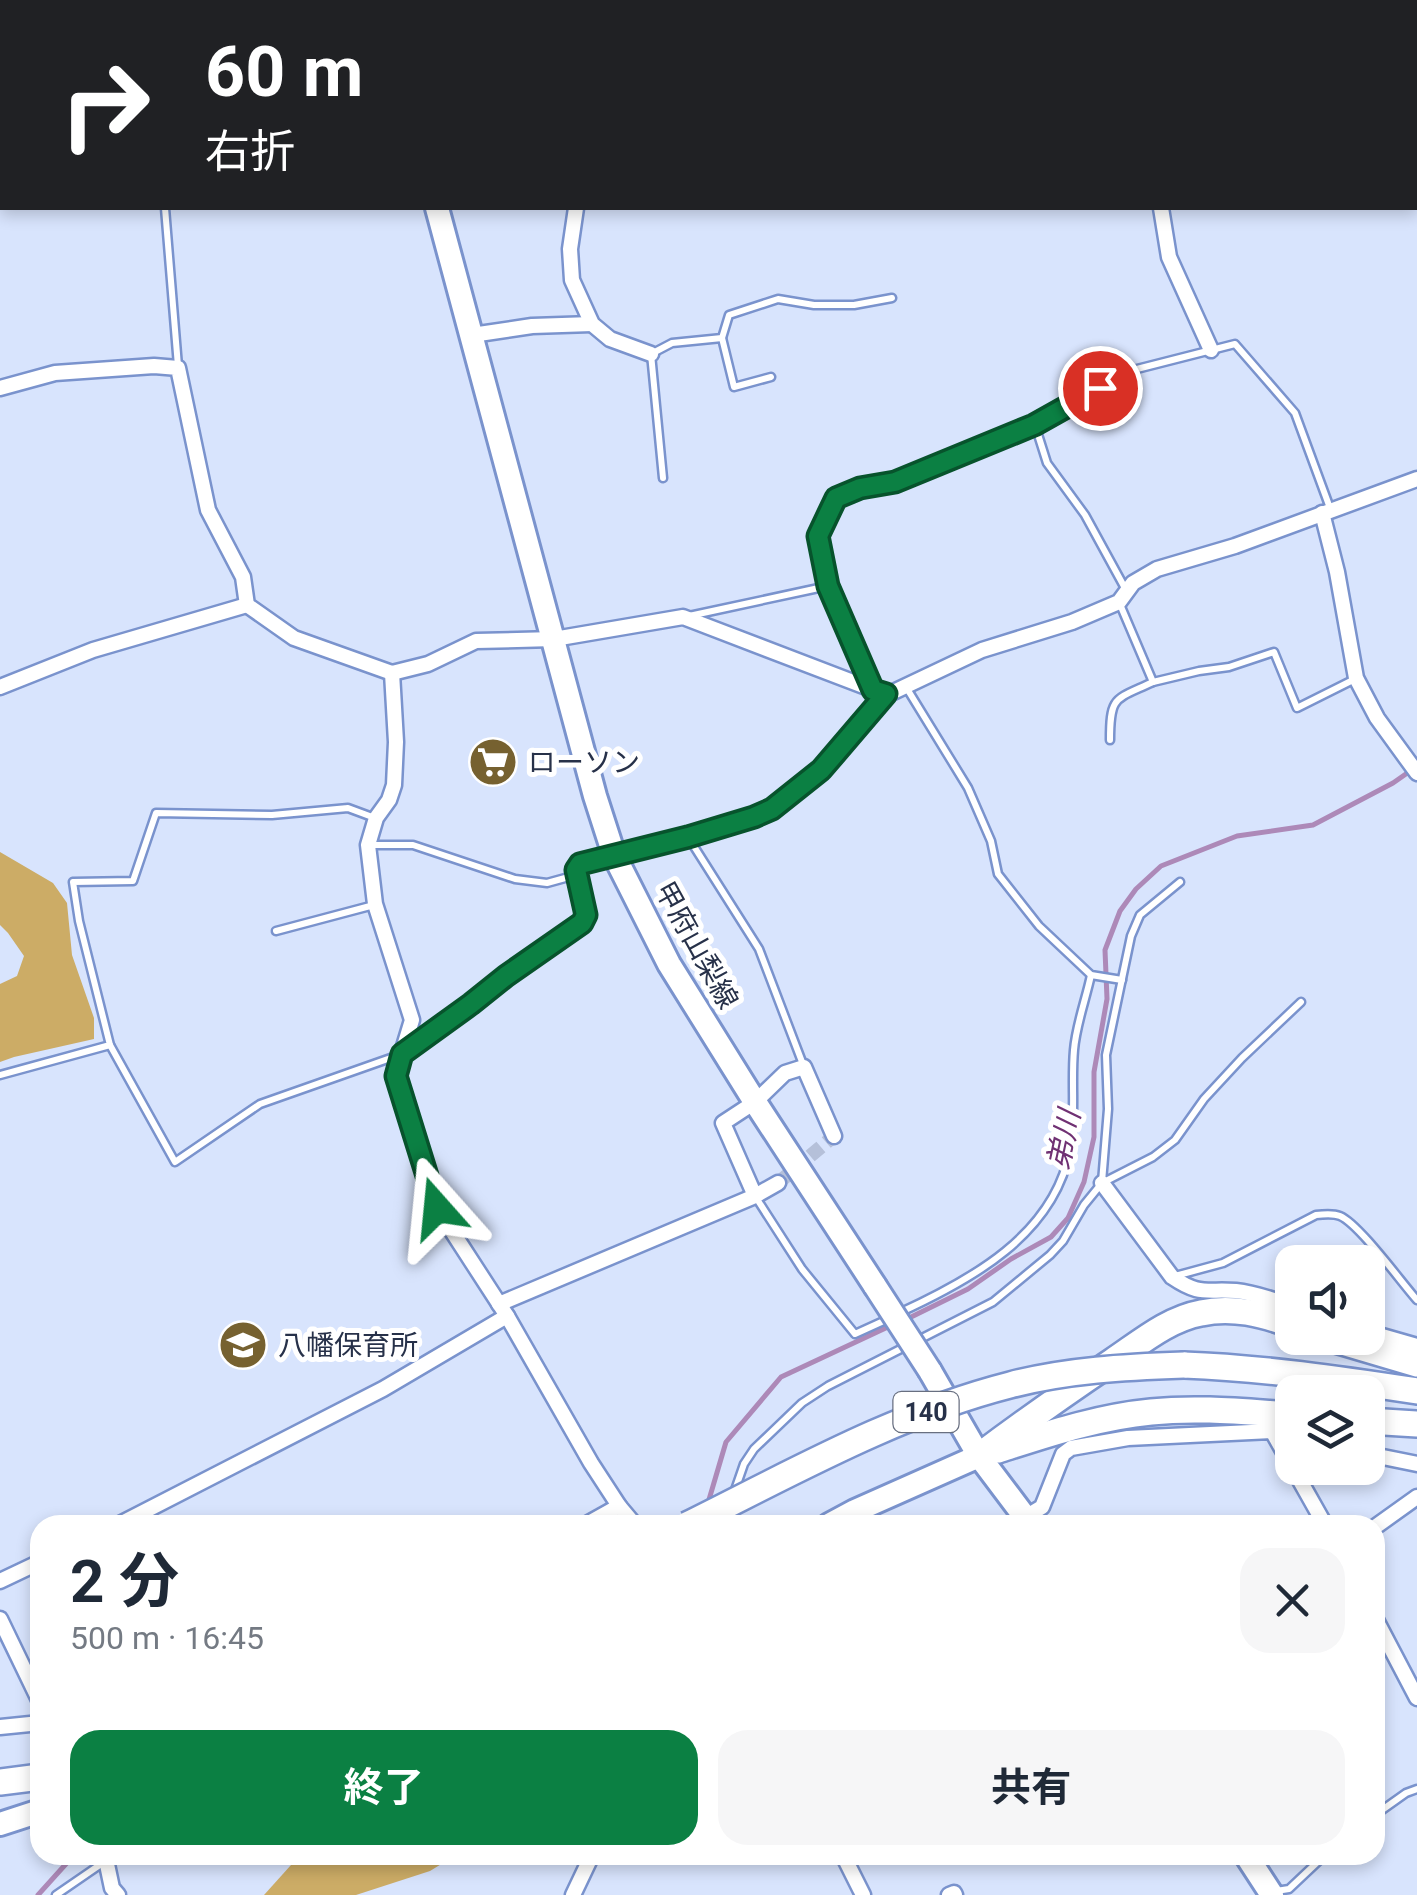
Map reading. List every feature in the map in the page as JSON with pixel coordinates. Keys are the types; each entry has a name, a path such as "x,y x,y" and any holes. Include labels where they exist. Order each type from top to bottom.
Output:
{"highway":[{"path":"979,1456 1171,1324 1196,1313 1222,1309 1275,1319"},
{"path":"1385,1355 1417,1364"},
{"name":"140","path":"707,1515 859,1440 961,1398 1066,1373 1184,1364 1298,1373 1417,1391"},
{"path":"979,1456 1054,1432 1150,1412 1275,1414"},
{"path":"1385,1422 1417,1424"},
{"path":"0,1782 30,1778"}],"main road":[{"name":"甲府山梨線","path":"439,210 614,855 669,964 1018,1515"},
{"name":"140","path":"848,1515 979,1456"},
{"path":"0,1824 30,1814"},
{"path":"1252,1865 1268,1894"}],"street":[{"path":"576,210 570,249 572,280 592,324 610,339 650,354"},
{"path":"1161,210 1169,257 1210,350"},
{"path":"472,335 532,326 592,324"},
{"path":"0,388 55,373 178,368 208,510 244,577 248,604 294,638 392,673 428,664 476,641 554,640 683,617 880,692 906,686 982,650 1072,622 1123,597 1134,582 1157,569 1235,546 1417,478"},
{"path":"1326,512 1356,678 1417,774"},
{"path":"0,688 94,650 248,604"},
{"path":"392,673 394,785 376,818 368,846 375,904 412,1020 396,1076 437,1208 627,1515"},
{"path":"582,923 586,915 576,870 580,864 614,855"},
{"path":"755,1196 724,1123 755,1102 785,1073 804,1067 834,1136"},
{"path":"137,1515 383,1389 503,1310 778,1183"},
{"path":"1102,1183 1172,1276 1187,1287 1201,1292 1238,1291 1275,1300"},
{"path":"1385,1337 1417,1346"},
{"path":"1272,1432 1319,1515"},
{"path":"1032,1515 1042,1507 1063,1454 1071,1448 1128,1438 1275,1433"},
{"path":"1385,1457 1417,1464"},
{"path":"1385,1519 1417,1496"},
{"path":"603,1515 619,1506"},
{"path":"0,1580 30,1566"},
{"path":"0,1619 30,1681"},
{"path":"1385,1637 1417,1698"},
{"path":"0,1727 30,1724"},
{"path":"107,1865 112,1888 118,1895"},
{"path":"574,1895 588,1865"},
{"path":"849,1865 863,1895"}],"lane":[{"path":"166,210 178,368"},
{"path":"771,377 734,386 722,338 728,315 778,299 814,305 892,298"},
{"path":"663,478 650,354 672,344 722,338"},
{"path":"614,855 688,837 772,809 821,770 880,692 828,586 818,536 836,498 860,488 895,482 1034,425 1133,370 1236,344 1295,413 1326,512"},
{"path":"1034,425 1047,463 1085,515 1123,597 1154,682"},
{"path":"683,617 828,586"},
{"path":"1110,740 1110,710 1117,698 1154,682 1228,667 1274,652 1296,708 1356,678"},
{"path":"906,686 968,788 991,841 998,874 1039,926 1091,975 1122,980"},
{"path":"376,818 348,808 272,816 156,813 133,881 73,882 110,1045 175,1162 260,1104 402,1054 582,923"},
{"path":"688,837 759,949 804,1067"},
{"path":"368,846 413,845 515,879 547,883 577,875"},
{"path":"1102,1183 1108,1109 1106,1055 1130,936 1140,915 1180,882"},
{"path":"276,930 375,904"},
{"path":"755,1196 802,1268 854,1334 965,1280 1029,1231 1060,1184 1073,1130 1074,1048 1091,975"},
{"path":"729,1510 744,1464 754,1449 802,1403 993,1302 1064,1241 1102,1183 1153,1157 1175,1140 1204,1099 1301,1002"},
{"path":"0,1075 110,1045"},
{"path":"1172,1276 1223,1264 1316,1214 1329,1214 1342,1216 1356,1229 1417,1300"},
{"path":"1385,1808 1417,1790"},
{"path":"56,1895 97,1865"},
{"path":"1268,1894 1289,1889 1314,1865"}],"shaded area":[{"path":"0,852 53,883 67,903 72,955 94,1018 94,1039 0,1062 0,984 17,976 24,956 0,925"},
{"path":"291,1865 440,1865 356,1895 264,1895"}],"waterway":[{"name":"弟川","path":"905,1320 968,1289 1051,1237 1068,1218 1084,1182 1094,1137 1094,1072 1107,999 1105,950 1120,911 1136,889 1161,866 1237,836 1313,825 1413,769"},
{"name":"弟川","path":"708,1503 726,1442 781,1377 890,1326"},
{"name":"弟川","path":"38,1895 65,1865"}],"tunnel":[{"path":"778,1183 834,1136"}],"place":[{"name":"ローソン","path":"493,762"},
{"name":"八幡保育所","path":"243,1345"}],"route":[{"path":"437,1208 400,1094 396,1076 402,1054 582,923 586,915 576,870 580,864 688,837 772,809 821,770 886,694 873,690 828,586 818,536 836,498 860,488 895,482 1034,425 1100,388"}]}
